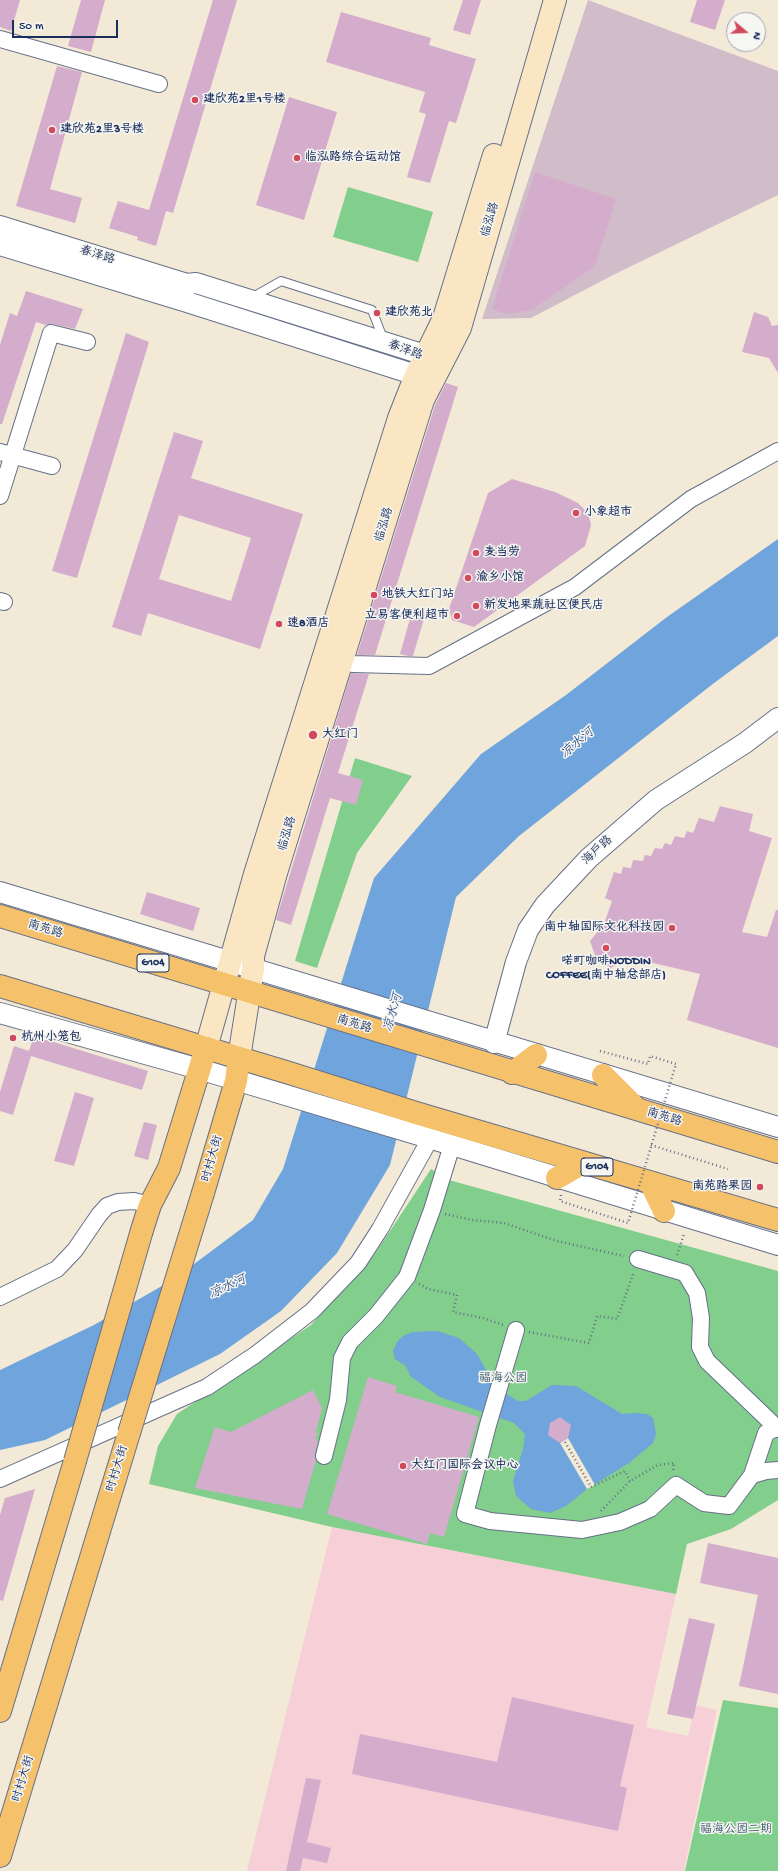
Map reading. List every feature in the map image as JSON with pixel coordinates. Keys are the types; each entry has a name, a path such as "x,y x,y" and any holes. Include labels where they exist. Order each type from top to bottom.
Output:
{"main road":[{"name":"临泓路","path":"206,1048 255,874 399,418 426,368 444,318 543,0"},
{"name":"临泓路","path":"239,1058 253,969 253,956 276,873 423,400 426,368 459,329 556,0"},
{"name":"南苑路","path":"0,916 436,1050 778,1152"},
{"name":"G104","path":"0,986 286,1072 413,1123 583,1163 778,1220"},
{"path":"0,1711 142,1230 150,1205 168,1168 206,1048"},
{"path":"512,1073 536,1055"},
{"name":"时村大街","path":"0,1856 204,1193 236,1081 239,1058"},
{"path":"603,1075 638,1110"},
{"path":"557,1178 583,1163"},
{"path":"650,1182 664,1211"}],"street":[{"path":"0,39 159,84"},
{"name":"春泽路","path":"0,226 187,284 196,283 385,343 426,368"},
{"name":"春泽路","path":"0,245 187,302 426,368"},
{"path":"0,496 6,454 50,332 87,342"},
{"path":"341,661 353,664 429,666 575,587 691,499 778,451"},
{"path":"6,454 52,466"},
{"name":"海户路","path":"494,1043 516,962 526,936 545,905 588,858 656,800 745,743 778,718"},
{"path":"0,892 494,1043 778,1127"},
{"path":"0,1014 199,1070 280,1095 413,1123 430,1139 778,1245"},
{"path":"0,1479 207,1387 255,1355 312,1311 358,1263 380,1229 430,1139"},
{"path":"324,1456 338,1400 342,1358 350,1342 376,1316 407,1277 432,1210 452,1145"},
{"path":"0,1297 57,1269 76,1250 98,1215 107,1206 118,1202 134,1201 150,1205"},
{"path":"516,1330 488,1425 465,1514 490,1521 582,1530 620,1522 650,1509 676,1485 704,1503 729,1506 752,1475 766,1433 777,1428 707,1361 700,1347 701,1318 697,1293 685,1273 638,1260"},
{"path":"752,1475 778,1470"}],"lane":[{"path":"248,299 281,281 372,310 385,343"}],"path":[{"path":"567,1203 628,1223 676,1064 650,1056 648,1064 600,1051"},
{"path":"651,1145 728,1169"},
{"path":"407,1277 428,1289 457,1295 453,1312 483,1318 516,1330 589,1343 597,1316 616,1319 638,1260 557,1241 504,1223 472,1220 432,1210"},
{"path":"672,1269 689,1218"},
{"path":"565,1442 591,1487 625,1471 630,1481"},
{"path":"582,1530 630,1481 658,1464 674,1463 673,1475 676,1485"}],"shaded area":[{"path":"588,0 778,71 778,195 615,274 531,318 482,319"},
{"path":"332,1527 676,1594 646,1727 688,1736 695,1705 717,1710 684,1871 247,1871"}],"green space":[{"path":"348,187 433,212 418,262 333,237"},
{"path":"355,758 412,776 357,853 317,968 295,961"},
{"name":"福海公园","path":"431,1169 449,1180 778,1271 778,1500 731,1529 687,1544 676,1594 332,1527 149,1484 158,1446 177,1414 311,1325 374,1255"},
{"name":"福海公园二期","path":"723,1700 778,1708 778,1871 685,1871"}],"water":[{"name":"凉水河","path":"778,539 778,636 714,683 519,836 456,897 390,1165 337,1253 281,1311 220,1354 45,1440 0,1450 0,1370 94,1325 174,1279 253,1220 283,1169 374,878 481,754 566,695 667,617"},
{"path":"438,1331 459,1338 477,1354 488,1373 508,1395 518,1401 526,1401 552,1385 576,1386 622,1414 647,1414 653,1418 656,1434 653,1443 629,1463 587,1489 566,1506 550,1513 531,1509 516,1496 513,1481 523,1449 525,1434 514,1423 440,1397 410,1376 406,1366 395,1359 393,1351 397,1342 403,1336 412,1332"}],"pier":[{"path":"568,1438 595,1485 587,1489 560,1443"}],"building":[{"path":"0,0 20,0 11,31 0,27"},
{"path":"81,0 105,0 91,52 68,46"},
{"name":"建欣苑2里1号楼","path":"213,0 237,0 173,213 166,211 156,246 137,240 138,237 109,228 118,201 149,210"},
{"path":"463,0 481,0 470,35 453,30"},
{"path":"697,0 725,0 715,30 690,22"},
{"path":"341,12 431,38 429,45 476,59 456,123 449,121 430,183 407,177 426,114 419,112 425,92 326,62"},
{"name":"建欣苑2里3号楼","path":"57,66 82,72 50,189 82,198 75,223 16,206"},
{"name":"临泓路综合运动馆","path":"289,97 337,112 304,220 256,205"},
{"path":"535,172 616,199 595,266 532,310 507,314 492,309"},
{"path":"26,291 83,309 75,329 36,322 2,424 0,424 0,345 10,313 17,316"},
{"path":"754,312 768,317 772,326 778,325 778,373 769,358 742,352"},
{"path":"126,333 149,342 77,578 52,571"},
{"path":"446,383 458,387 375,655 357,655 435,405"},
{"path":"174,432 203,441 191,478 303,514 260,649 148,613 141,636 112,627","holes":["179,515 251,538 231,601 159,579"]},
{"path":"512,479 555,492 578,503 588,513 591,525 585,546 474,627 452,620 449,609 488,493"},
{"path":"413,608 426,612 413,656 408,656 400,654"},
{"path":"351,673 369,674 338,773 363,780 356,805 330,798 291,925 276,920"},
{"name":"南中轴国际文化科技园","path":"720,806 753,814 749,831 772,838 742,932 767,937 776,910 778,910 778,1048 687,1020 700,974 628,957 611,968 597,961 590,941 604,924 612,901 605,898 614,872 621,874 623,867 631,868 633,860 643,861 645,855 651,856 655,848 662,849 665,843 671,845 675,836 684,838 687,831 693,833 699,818 714,822"},
{"path":"147,892 200,908 193,931 140,914"},
{"path":"34,1036 148,1071 142,1090 31,1056 13,1115 0,1111 0,1092 14,1046 29,1051"},
{"path":"75,1092 94,1098 74,1166 54,1161"},
{"path":"144,1122 157,1125 148,1160 134,1156"},
{"name":"大红门国际会议中心","path":"368,1377 397,1386 395,1392 479,1417 444,1537 430,1533 427,1544 327,1514"},
{"path":"313,1390 322,1408 316,1432 318,1434 315,1438 318,1441 315,1454 316,1460 302,1509 195,1488 215,1427 231,1432"},
{"path":"560,1417 571,1425 568,1438 560,1443 548,1435 550,1423"},
{"path":"35,1489 3,1601 0,1600 0,1515 5,1498"},
{"path":"708,1543 778,1558 778,1694 739,1686 758,1595 700,1583"},
{"path":"689,1618 715,1624 693,1719 667,1714"},
{"path":"512,1697 634,1725 620,1786 627,1788 618,1831 352,1774 360,1734 497,1762"},
{"path":"306,1778 321,1780 307,1842 331,1848 327,1863 303,1858 300,1871 286,1871"}],"place":[{"name":"建欣苑2里1号楼","path":"195,100"},
{"name":"建欣苑2里3号楼","path":"52,130"},
{"name":"临泓路综合运动馆","path":"297,158"},
{"name":"建欣苑北","path":"377,313"},
{"name":"小象超市","path":"576,513"},
{"name":"麦当劳","path":"476,553"},
{"name":"渝乡小馆","path":"468,578"},
{"name":"地铁大红门站","path":"374,595"},
{"name":"新发地果蔬社区便民店","path":"476,606"},
{"name":"立易客便利超市","path":"457,616"},
{"name":"速8酒店","path":"279,624"},
{"name":"大红门","path":"313,735"},
{"name":"南中轴国际文化科技园","path":"672,928"},
{"name":"喏町咖啡NODDIN COFFEE(南中轴总部店)","path":"606,948"},
{"name":"杭州小笼包","path":"13,1038"},
{"name":"南苑路果园","path":"760,1187"},
{"name":"大红门国际会议中心","path":"403,1466"}]}
